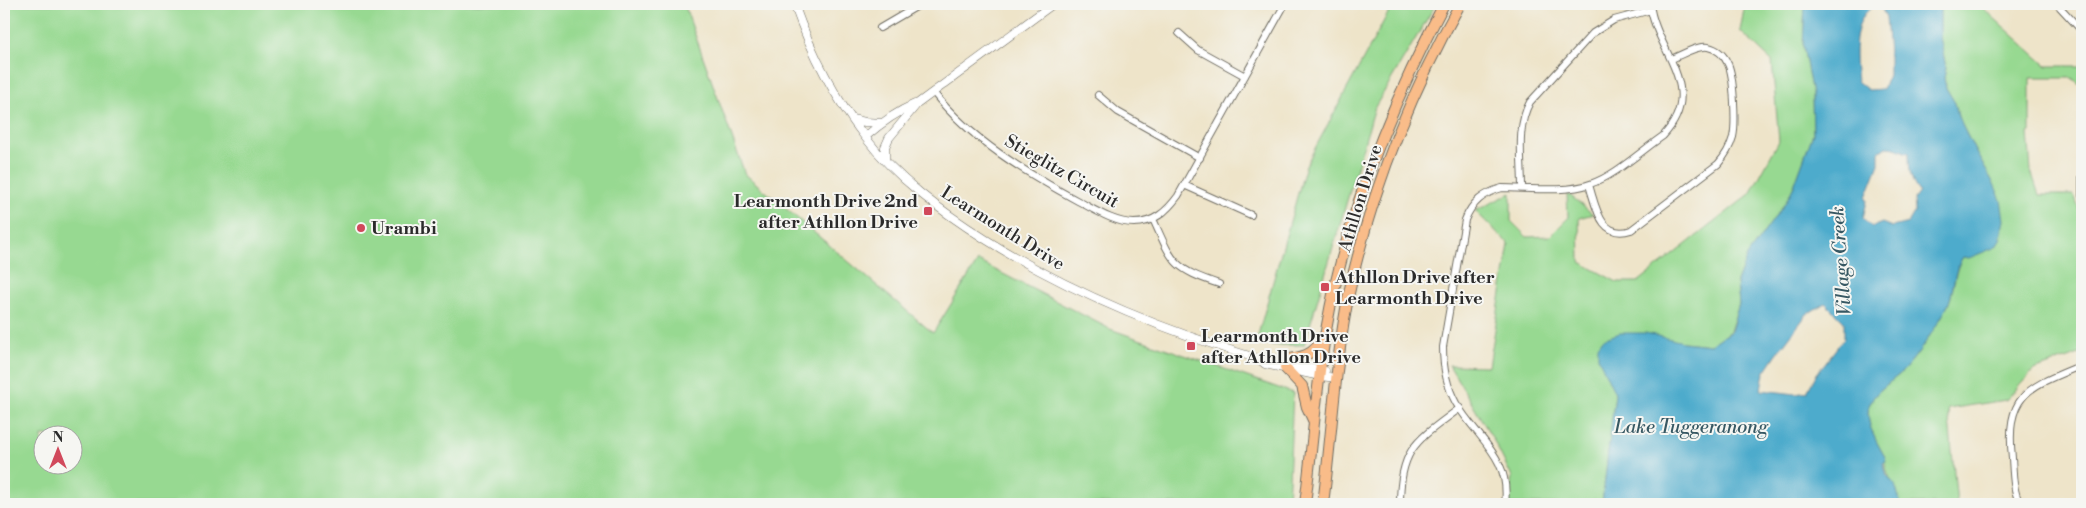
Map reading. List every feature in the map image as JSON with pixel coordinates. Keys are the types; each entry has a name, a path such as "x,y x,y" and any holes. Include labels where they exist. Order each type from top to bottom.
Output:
{"main road":[{"name":"Athllon Drive","path":"1305,504 1326,328 1349,232 1376,151 1402,87 1444,4"},
{"name":"Athllon Drive","path":"1323,504 1337,378 1349,294 1376,195 1408,110 1460,4"},
{"path":"1314,423 1307,407 1302,386 1283,364 1310,354 1319,345 1326,328"}],"street":[{"name":"Learmonth Drive","path":"794,4 817,62 840,102 865,137 908,183 958,222 1056,280 1106,304 1157,325 1259,358 1267,356 1283,364 1337,378"},
{"path":"880,28 920,4"},
{"path":"885,160 885,147 889,138 917,104 1053,4"},
{"path":"1219,284 1184,270 1175,262 1168,252 1153,219 1171,206 1184,185 1285,4"},
{"path":"2057,4 2082,31"},
{"path":"1504,504 1505,480 1499,461 1460,408 1447,380 1443,364 1443,347 1465,220 1474,204 1487,193 1502,188 1522,188 1574,188 1589,185 1608,176 1663,136 1671,127 1681,103 1679,77 1651,7 1614,20 1593,33 1530,102 1522,125 1522,188"},
{"path":"1179,33 1198,50 1245,76"},
{"path":"1589,185 1599,217 1604,225 1615,232 1623,233 1631,230 1671,200 1718,164 1726,155 1733,138 1735,125 1731,70 1725,58 1716,49 1704,47 1671,59"},
{"name":"Stieglitz Circuit","path":"933,92 965,127 990,147 1067,195 1117,220 1135,223 1153,219"},
{"path":"1098,95 1118,112 1200,158"},
{"path":"865,137 903,109 917,104"},
{"path":"852,119 882,123"},
{"path":"2082,125 2082,195"},
{"path":"1184,185 1251,215"},
{"path":"2020,504 2016,495 2010,439 2014,411 2020,400 2033,386 2082,366"},
{"path":"1400,504 1402,472 1412,449 1420,439 1460,408"}],"green space":[{"path":"4,4 684,4 745,174 933,333 978,261 1110,329 1293,393 1288,504 4,504"},
{"path":"1393,4 1436,4 1375,107 1304,345 1271,345 1256,342 1306,165"},
{"path":"1745,4 1805,4 1803,46 1812,94 1813,134 1794,186 1786,202 1747,256 1737,282 1739,304 1730,331 1711,345 1684,342 1610,379 1615,394 1602,504 1508,504 1512,477 1493,439 1449,365 1489,366 1509,244 1475,211 1511,193 1511,221 1527,237 1550,236 1568,218 1567,193 1593,214 1579,218 1580,262 1617,282 1638,282 1750,194 1779,141 1772,61 1740,31"},
{"path":"1940,4 1982,4 1983,8 2047,66 2082,66 2082,86 2072,78 2030,78 2030,132 2028,133 2031,171 2039,195 2074,195 2082,216 2082,353 2034,370 2006,400 1948,409 1957,504 1901,504 1888,473 1885,457 1870,424 1868,410 1870,403 1876,394 1909,365 1945,311 1951,298 1960,262 1994,184 1958,117 1955,103 1946,88 1944,78 1946,68 1940,37"}],"water":[{"name":"Lake Tuggeranong","path":"1805,4 1877,4 1862,18 1858,27 1855,49 1856,71 1857,81 1868,90 1883,89 1889,75 1889,53 1886,17 1879,4 1940,4 1940,37 1946,68 1944,78 1946,88 1955,103 1958,117 2001,200 2004,220 2000,240 1996,247 1969,258 1963,257 1959,262 1948,305 1931,334 1909,365 1876,394 1870,403 1868,417 1870,424 1885,457 1886,461 1883,463 1887,475 1895,485 1901,504 1602,504 1615,394 1598,357 1598,346 1603,339 1620,333 1646,333 1683,342 1710,345 1731,331 1739,304 1737,282 1747,256 1786,202 1794,186 1813,134 1812,94 1803,46","holes":["1886,147 1909,153 1911,174 1919,192 1914,199 1915,211 1908,223 1892,227 1882,223 1872,227 1863,218 1867,201 1866,197 1879,164 1879,152","1825,303 1844,322 1844,338 1816,375 1807,392 1796,394 1761,390 1764,373 1776,355 1807,314"]}],"place":[{"name":"Learmonth Drive 2nd after Athllon Drive","path":"928,211"},
{"name":"Urambi","path":"361,228"},
{"name":"Athllon Drive after Learmonth Drive","path":"1325,287"},
{"name":"Learmonth Drive after Athllon Drive","path":"1191,346"}],"water label":[{"name":"Village Creek","path":"1840,261"}]}
